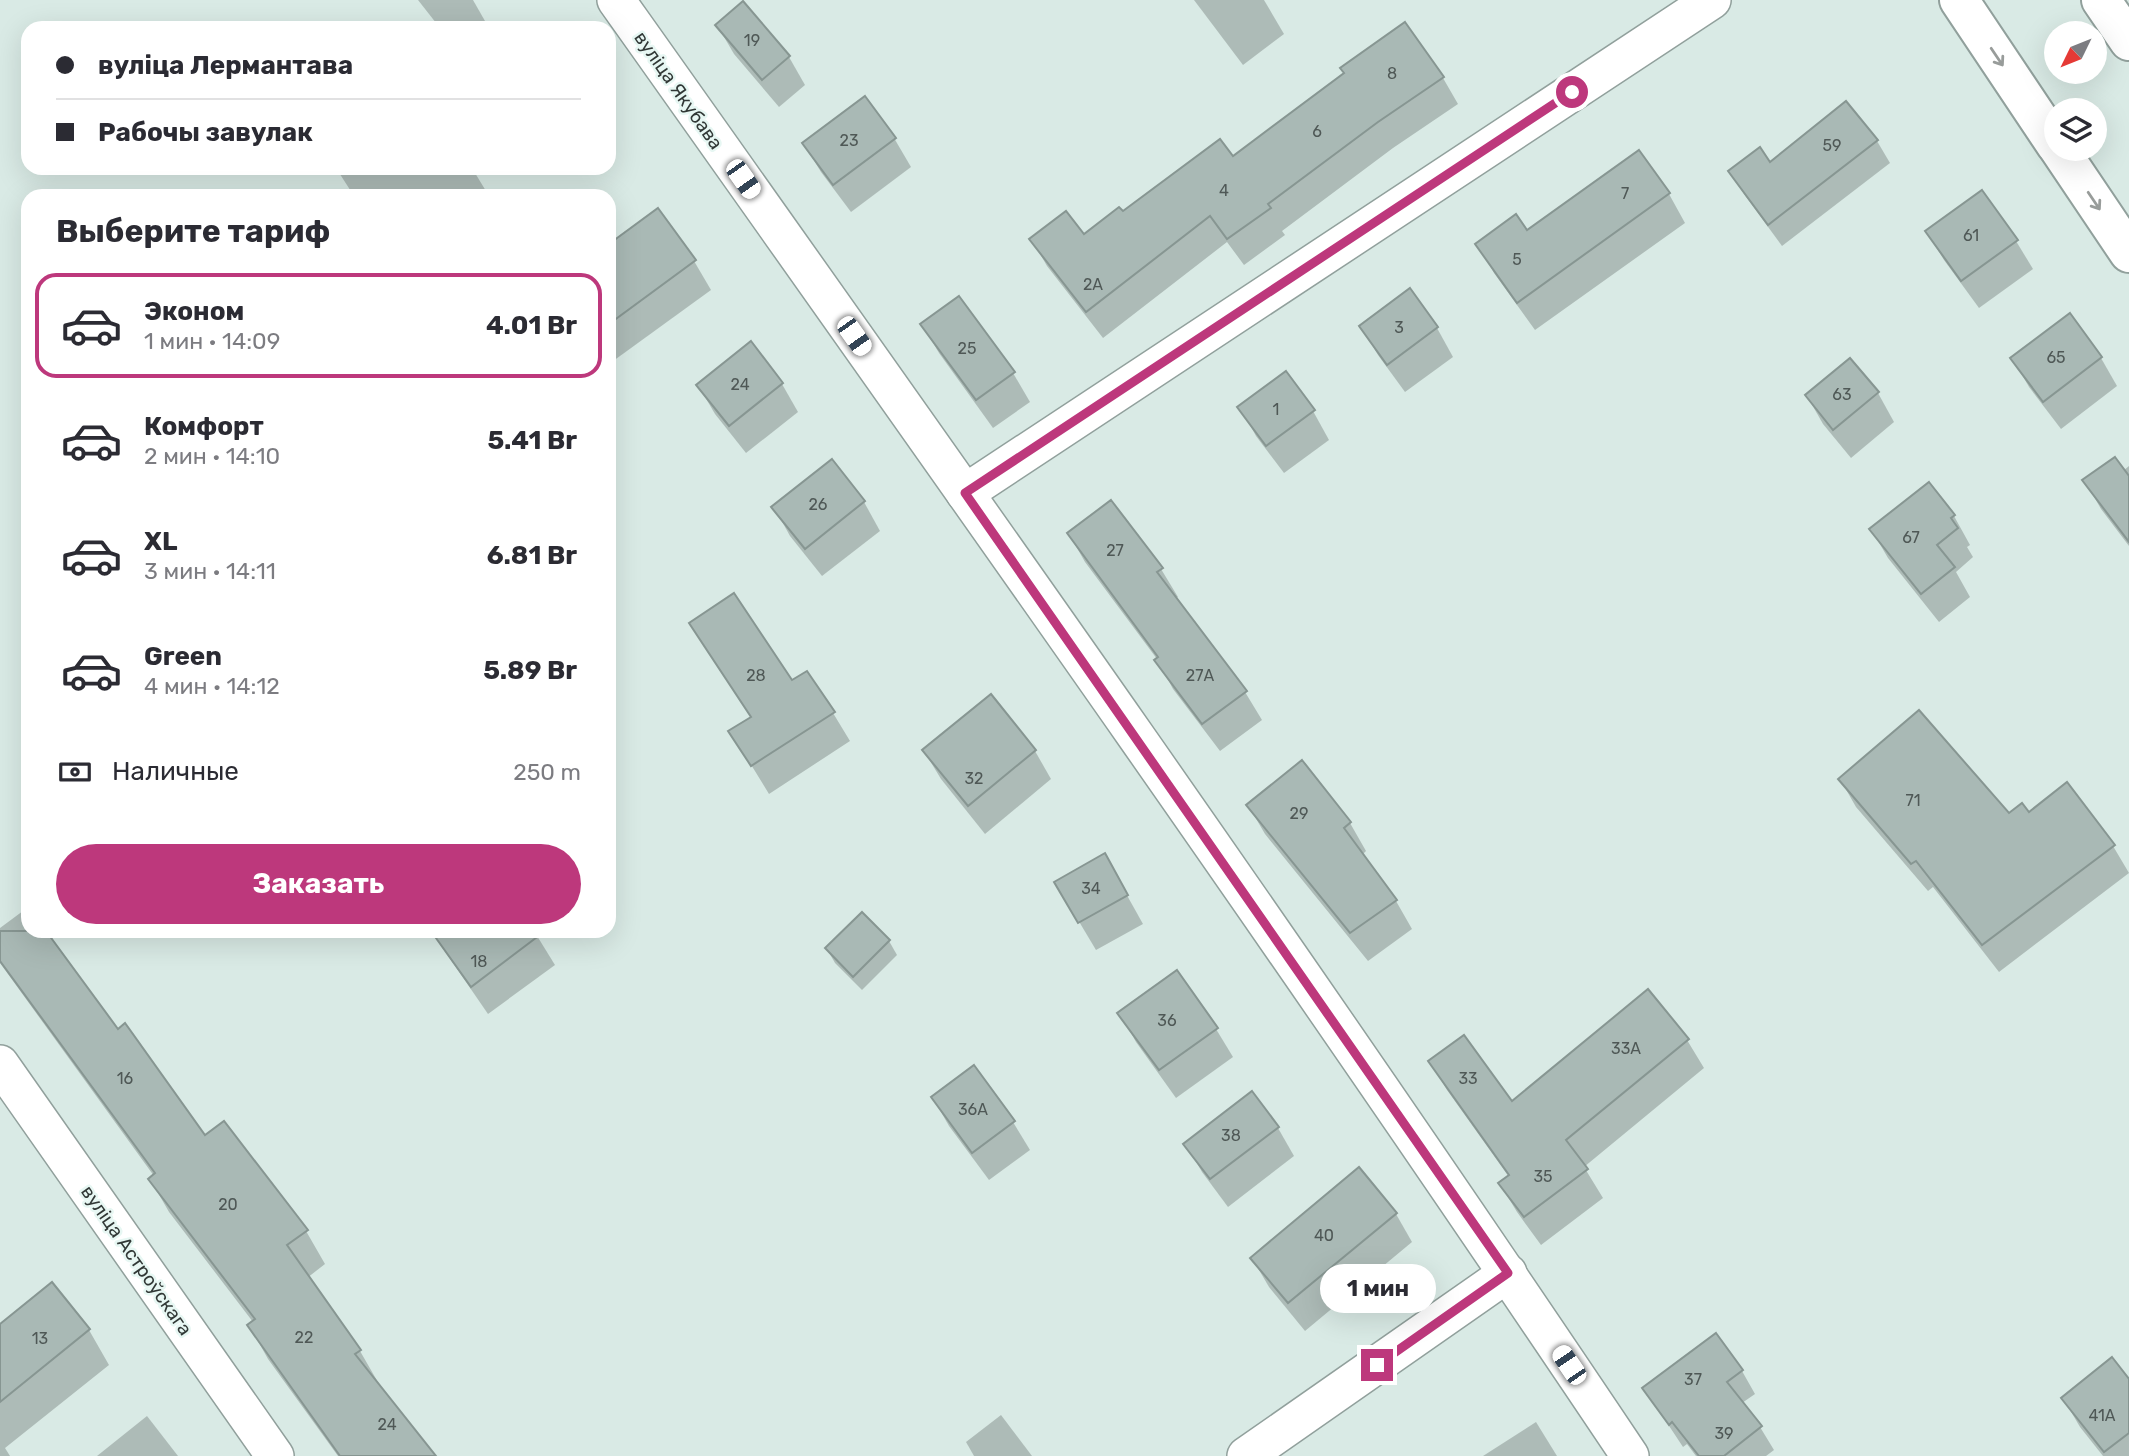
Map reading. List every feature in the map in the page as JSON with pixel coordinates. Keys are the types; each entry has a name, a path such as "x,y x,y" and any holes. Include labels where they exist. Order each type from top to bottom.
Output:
{"main road":[{"path":"1959,0 2044,126"},
{"path":"2101,0 2129,41"},
{"path":"2067,161 2129,253"}],"street":[{"name":"вуліца Якубава","path":"616,0 965,493 1508,1273 1630,1456"},
{"path":"965,493 1712,0"},
{"name":"вуліца Астроўскага","path":"0,1064 275,1456"},
{"path":"1246,1456 1508,1273"}],"building":[{"path":"743,1 790,56 762,80 715,25"},
{"path":"1405,22 1444,77 1378,122 1268,204 1271,208 1227,239 1210,216 1086,312 1029,239 1066,211 1084,234 1119,207 1123,211 1220,139 1233,156 1344,73 1340,68"},
{"path":"865,96 896,138 833,185 802,143"},
{"path":"1846,101 1878,140 1768,225 1728,171 1760,147 1770,162"},
{"path":"1639,150 1670,193 1517,303 1475,244 1516,214 1527,230"},
{"path":"1982,190 2018,240 1961,281 1925,231"},
{"path":"658,208 696,260 616,319 616,239"},
{"path":"1410,288 1438,327 1387,365 1359,326"},
{"path":"959,296 1015,372 976,400 920,324"},
{"path":"2070,313 2102,357 2043,402 2010,358"},
{"path":"751,341 783,383 729,426 696,385"},
{"path":"1850,358 1879,392 1833,430 1805,395"},
{"path":"1286,371 1315,410 1266,446 1237,407"},
{"path":"2115,457 2129,476 2129,542 2082,480"},
{"path":"832,459 865,501 805,549 771,507"},
{"path":"1929,482 1955,515 1951,518 1958,528 1937,545 1955,567 1921,594 1869,529"},
{"path":"1111,500 1163,568 1157,572 1247,691 1202,724 1154,660 1158,657 1067,533"},
{"path":"734,593 792,680 807,671 835,712 751,766 728,731 751,717 689,623"},
{"path":"991,694 1036,750 968,806 922,750"},
{"path":"1919,710 2009,813 2022,803 2029,812 2067,782 2115,845 1982,945 1916,861 1911,864 1838,779"},
{"path":"1302,760 1351,822 1344,828 1397,900 1350,933 1246,805"},
{"path":"1105,853 1128,895 1078,923 1054,882"},
{"path":"862,912 890,940 853,977 825,948"},
{"path":"0,931 21,931 21,938 51,938 118,1029 125,1023 205,1135 224,1121 308,1230 287,1245 361,1350 355,1354 436,1456 340,1456 247,1325 255,1319 148,1179 155,1173 0,961"},
{"path":"436,938 536,938 471,987"},
{"path":"1177,970 1218,1028 1159,1070 1117,1013"},
{"path":"1648,989 1689,1039 1566,1140 1588,1169 1524,1217 1498,1183 1509,1175 1428,1061 1464,1035 1512,1101"},
{"path":"974,1065 1015,1121 972,1153 931,1097"},
{"path":"1252,1091 1279,1127 1210,1179 1183,1144"},
{"path":"1359,1167 1397,1213 1288,1303 1250,1258"},
{"path":"52,1282 90,1329 0,1402 0,1324"},
{"path":"1716,1333 1743,1370 1727,1382 1762,1426 1724,1456 1699,1456 1672,1422 1669,1425 1642,1388"},
{"path":"2112,1357 2129,1379 2129,1433 2104,1452 2061,1398"}],"route":[{"path":"1377,1365 1508,1273 965,493 1572,92"}]}
